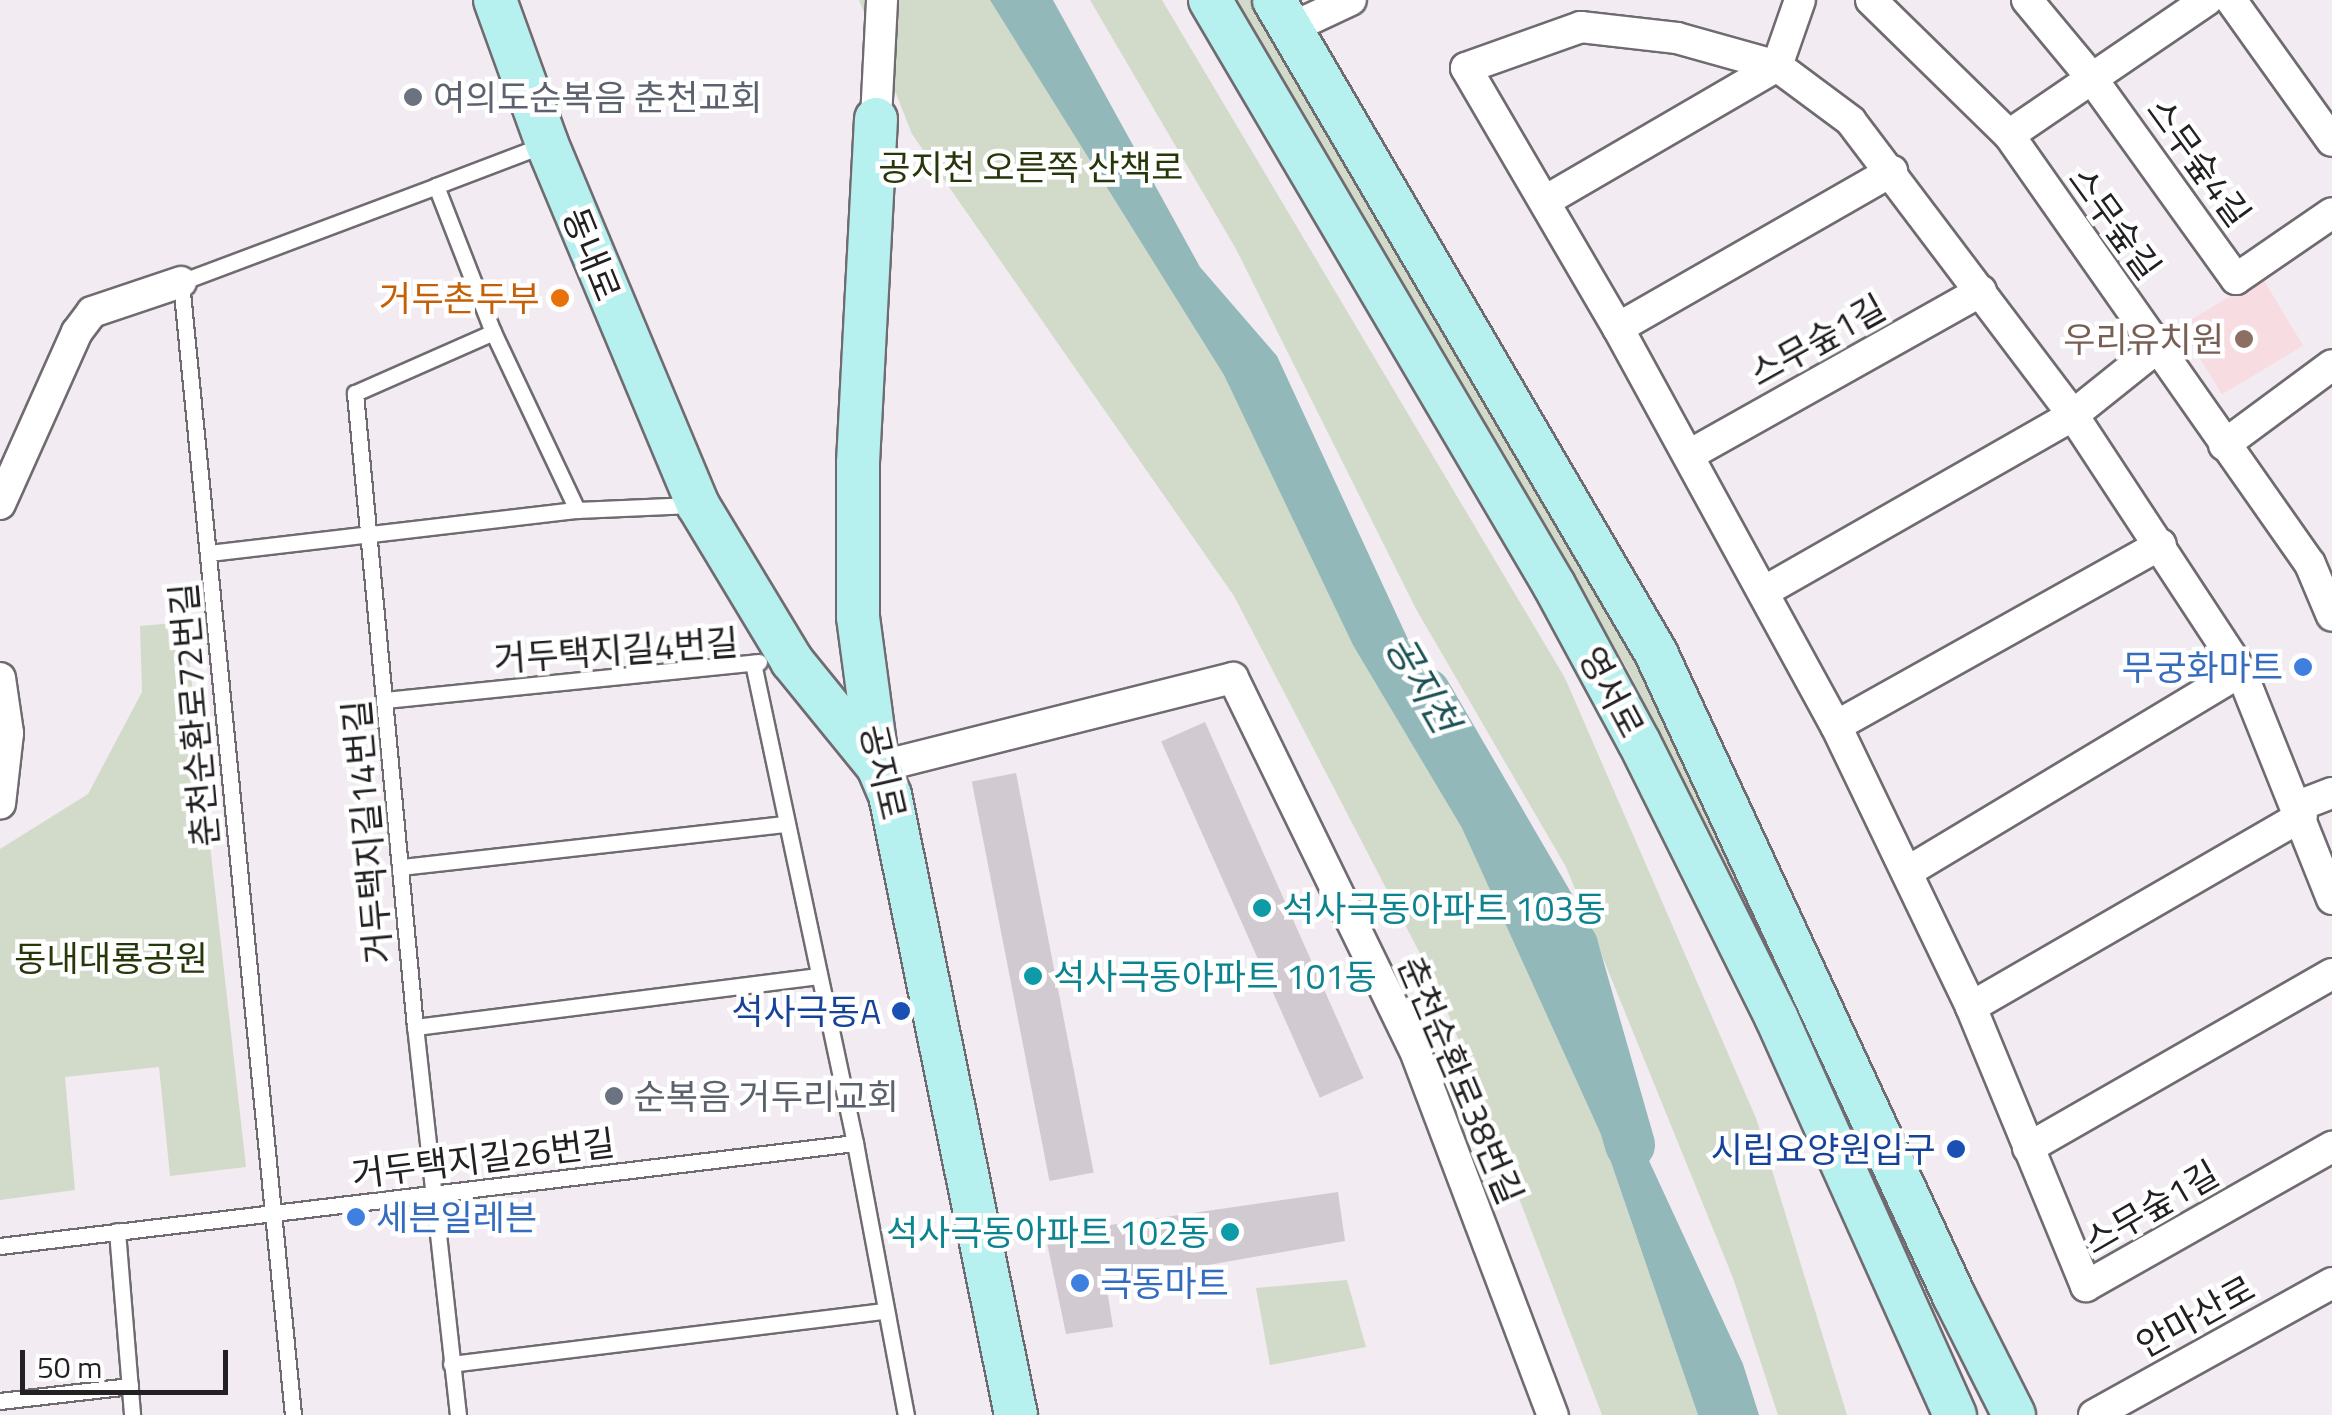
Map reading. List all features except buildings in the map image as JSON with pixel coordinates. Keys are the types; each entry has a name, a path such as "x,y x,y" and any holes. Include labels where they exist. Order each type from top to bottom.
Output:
{"street":[{"name":"동내로","path":"494,0 547,144 698,504 772,662 878,767"},
{"path":"876,119 882,0"},
{"name":"영서로","path":"1210,0 1554,585 1639,742 1776,1020 1955,1415"},
{"path":"1282,14 1351,0"},
{"path":"1546,200 1777,66 1800,0"},
{"name":"스무숲길","path":"1871,0 2009,136 2224,445 2321,556 2332,616"},
{"name":"스무숲4길","path":"2027,0 2090,76 2236,279 2332,213"},
{"path":"2009,136 2090,76 2207,0"},
{"path":"2231,0 2332,141"},
{"name":"영서로","path":"1282,14 1656,653 1951,1289 2014,1415"},
{"name":"스무숲1길","path":"2332,899 2241,670 2073,415 1852,121 1777,66 1676,38 1581,27 1466,68 1618,328 1765,590 1836,726 1971,1006 2086,1286 2332,1147"},
{"name":"공지로","path":"876,119 858,463 858,617 878,767 890,795 1016,1415"},
{"path":"1618,328 1892,171"},
{"path":"0,504 77,332 92,312 181,282"},
{"name":"스무숲1길","path":"1689,455 1981,291"},
{"path":"1765,590 2073,415 2158,348"},
{"path":"2224,445 2332,365"},
{"path":"1836,726 2161,544"},
{"path":"1907,872 2241,670"},
{"path":"0,678 8,734 0,804"},
{"name":"춘천순환로38번길","path":"878,767 1233,678 1417,1056 1553,1415"},
{"path":"1971,1006 2332,793"},
{"path":"2028,1148 2332,974"},
{"name":"안마산로","path":"2094,1415 2332,1283"},
{"path":"1902,1304 1932,1315 1945,1306 1951,1289"}],"lane":[{"path":"181,282 547,144"},
{"path":"436,186 494,332 577,510"},
{"name":"춘천순환로72번길","path":"181,282 293,1415"},
{"name":"거두택지길14번길","path":"458,1415 415,1026 355,392 494,332"},
{"path":"209,553 577,510 698,504"},
{"name":"거두택지길4번길","path":"385,700 772,662 784,824 856,1143 883,1312 906,1415"},
{"path":"401,867 784,824"},
{"path":"415,1026 819,976"},
{"name":"거두택지길26번길","path":"0,1246 856,1143"},
{"path":"118,1231 132,1415"},
{"path":"451,1364 883,1312"},
{"path":"0,1401 130,1386"}],"shaded area":[{"name":"우리유치원","path":"2262,277 2303,346 2222,395 2181,326"}],"green space":[{"name":"공지천 오른쪽 산책로","path":"859,0 1003,0 1317,504 1603,1139 1698,1415 1602,1415 1440,992 1234,596 912,134"},
{"path":"1090,0 1162,0 1565,678 1756,1118 1847,1415 1778,1415 1733,1278 1566,867 1416,609 1236,249"},
{"path":"1234,0 1255,0 1640,660 1788,988 1780,988 1687,786 1625,665"},
{"name":"동내대룡공원","path":"185,622 246,1167 170,1176 159,1067 65,1077 75,1190 0,1200 0,849 88,794 142,692 140,626"},
{"path":"1347,1280 1366,1347 1270,1365 1256,1288"}],"water":[{"path":"990,0 1053,0 1200,267 1277,356 1743,1364 1759,1415 1698,1415 1603,1139 1462,828 1353,645 1224,375"}],"waterway":[{"name":"공지천","path":"1426,693 1573,946 1630,1145"}],"place":[{"name":"여의도순복음 춘천교회","path":"413,97"},
{"name":"거두촌두부","path":"560,298"},
{"name":"우리유치원","path":"2244,339"},
{"name":"무궁화마트","path":"2303,667"},
{"name":"석사극동아파트 103동","path":"1262,908"},
{"name":"석사극동아파트 101동","path":"1033,976"},
{"name":"석사극동A","path":"901,1011"},
{"name":"순복음 거두리교회","path":"614,1096"},
{"name":"시립요양원입구","path":"1956,1149"},
{"name":"세븐일레븐","path":"356,1217"},
{"name":"석사극동아파트 102동","path":"1230,1232"},
{"name":"극동마트","path":"1080,1283"}]}
